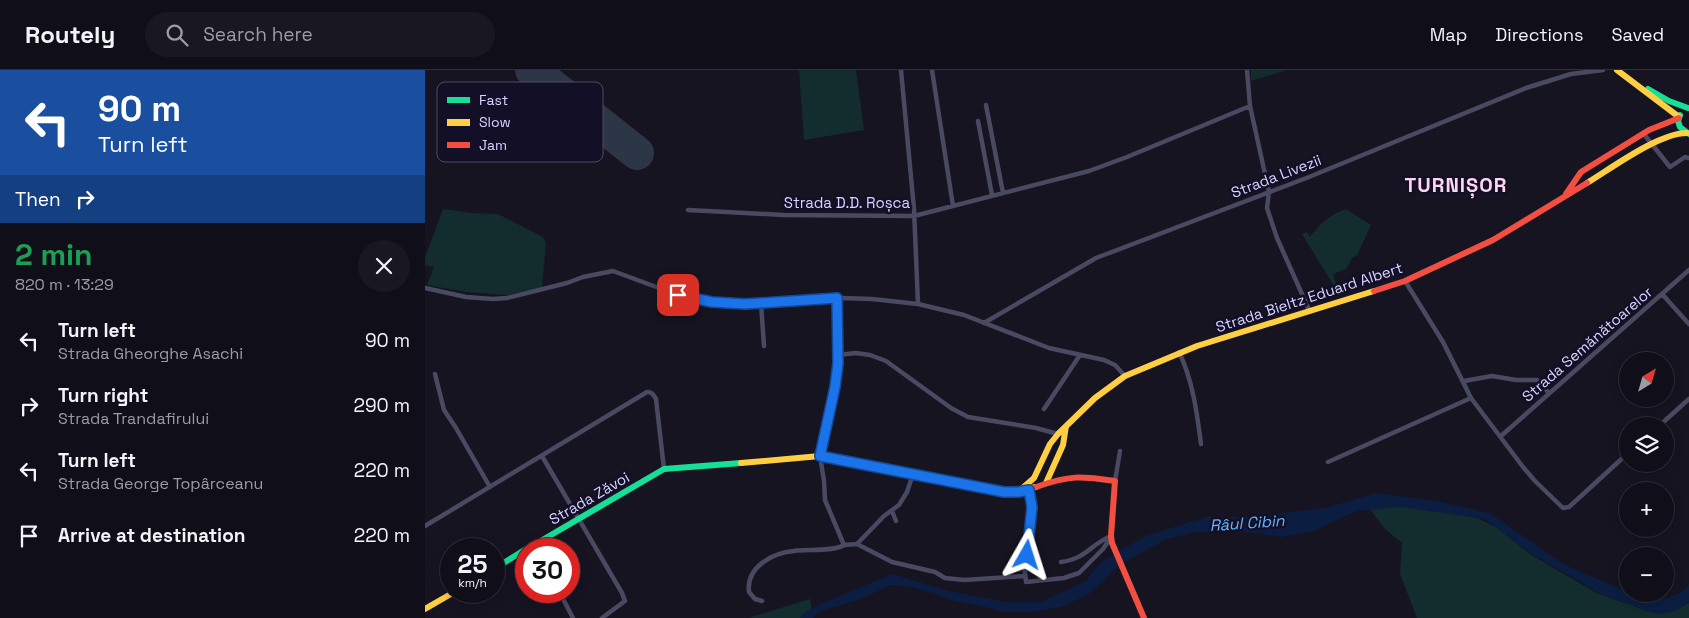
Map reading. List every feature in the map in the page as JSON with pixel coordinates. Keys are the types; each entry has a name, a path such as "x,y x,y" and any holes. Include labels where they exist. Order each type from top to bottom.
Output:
{"street":[{"path":"901,70 915,216 917,304"},
{"path":"932,70 953,206"},
{"path":"1247,70 1250,106 1269,192 1267,208 1277,238 1310,312"},
{"name":"Strada Livezii","path":"984,323 1096,258 1269,192 1526,88 1586,71 1603,70"},
{"path":"1617,70 1663,97 1688,108"},
{"path":"1625,75 1679,117 1681,128 1688,134"},
{"path":"986,105 1003,193"},
{"name":"Strada D.D. Roșca","path":"688,210 784,215 915,216 1099,167 1250,106"},
{"path":"1563,197 1581,172 1643,133 1679,117 1683,110 1688,108"},
{"path":"978,120 992,196"},
{"path":"1643,133 1670,167 1685,158 1689,158"},
{"name":"Strada Bieltz Eduard Albert","path":"1018,492 1034,478 1050,444 1058,434 1095,398 1125,376 1179,352 1372,293 1405,281 1493,240 1650,144 1669,135 1677,133 1688,134"},
{"name":"Strada Semănătoarelor","path":"1501,436 1689,270"},
{"path":"425,288 466,297 493,299 515,296 583,277 613,271 686,297 728,303 761,303 837,298 872,299 917,304 964,315 1049,348 1111,362 1125,376"},
{"path":"1405,281 1443,342 1471,398 1535,481 1563,508 1569,507 1619,461"},
{"path":"1662,294 1689,324"},
{"path":"837,298 838,355 835,387 820,456 825,481 825,500 844,545"},
{"path":"761,303 764,346"},
{"path":"1179,352 1187,369 1192,388 1201,444"},
{"path":"838,355 863,354 886,361 951,408 968,417 1036,428 1058,434"},
{"path":"1044,408 1080,356"},
{"path":"435,374 445,410 490,487"},
{"path":"1464,381 1492,376 1516,380 1537,380 1549,393"},
{"path":"425,526 647,392 650,392 656,399 661,456 664,469 820,456 1004,492 1029,490 1069,477"},
{"path":"1328,462 1471,398"},
{"path":"1669,417 1689,399"},
{"path":"1046,483 1063,445 1067,425"},
{"path":"1120,451 1115,481 1111,536 1114,549 1144,618"},
{"path":"542,456 625,601 602,618"},
{"path":"1054,466 1059,473 1069,477 1115,481"},
{"name":"Strada Zăvoi","path":"546,538 664,469"},
{"path":"857,544 884,516 899,505 907,492 913,474"},
{"path":"1029,490 1032,507 1026,582 1074,576 1088,565 1106,546 1111,536"},
{"path":"892,510 897,521"},
{"path":"1061,562 1080,557 1111,536"},
{"path":"762,601 755,599 749,592 751,576 757,566 791,551 836,549 844,545 857,544 892,562 935,572 945,578 964,580 1025,576"},
{"path":"1080,557 1088,565"},
{"path":"425,609 440,600"},
{"path":"565,603 573,618"}],"green space":[{"path":"799,70 856,70 864,130 804,140"},
{"path":"1251,70 1287,70 1251,81"},
{"path":"443,209 498,214 543,237 546,243 542,288 507,295 466,292 427,285 434,267 425,265 425,258"},
{"path":"1346,209 1371,225 1358,253 1353,257 1346,269 1333,274 1336,284 1334,286 1302,234 1307,232 1310,237 1326,220"},
{"path":"1409,503 1477,518 1496,527 1530,554 1595,592 1619,602 1662,610 1679,608 1689,603 1689,618 1417,618 1400,574 1402,543 1384,528 1369,508"},
{"path":"810,599 813,618 748,618"}],"water":[{"name":"Râul Cibin","path":"1376,493 1431,500 1490,513 1563,564 1619,588 1619,600 1595,591 1530,553 1485,519 1401,507 1357,511 1313,531 1281,537 1223,530 1192,533 1166,539 1118,566 1089,594 1061,607 1030,612 1003,612 950,600 910,587 890,585 861,599 818,612 813,618 800,618 802,614 825,602 892,574 949,591 1007,602 1041,602 1086,581 1100,563 1145,536 1207,517 1252,517 1326,508"},
{"path":"1689,584 1689,602 1678,610 1659,614 1623,602 1674,602 1674,596"}],"runway":[{"path":"532,70 547,82"},
{"path":"603,126 637,153"}],"traffic: fast":[{"path":"1648,89 1669,101 1688,108"},
{"path":"1680,115 1678,121 1680,127 1689,134"},
{"path":"546,538 664,469 741,463"},
{"path":"505,562 515,556"}],"traffic: slow":[{"path":"1617,70 1679,117"},
{"path":"1587,183 1650,145 1676,134 1687,133"},
{"path":"1018,492 1034,478 1050,444 1058,434 1095,398 1125,376 1197,346 1374,291"},
{"path":"1046,483 1063,445 1066,426"},
{"path":"741,463 820,456 1012,492 1036,487"},
{"path":"425,609 440,600"}],"traffic: jam":[{"path":"1566,194 1581,172 1649,130 1679,118"},
{"path":"1374,291 1405,281 1493,240 1587,183"},
{"path":"1036,487 1058,480 1075,478 1115,481 1112,543 1144,618"}],"district":[{"name":"TURNIȘOR","path":"1456,185"}],"route":[{"path":"678,295 712,302 745,304 837,298 838,363 835,387 820,456 1004,492 1029,490 1032,507 1027,555"}]}
